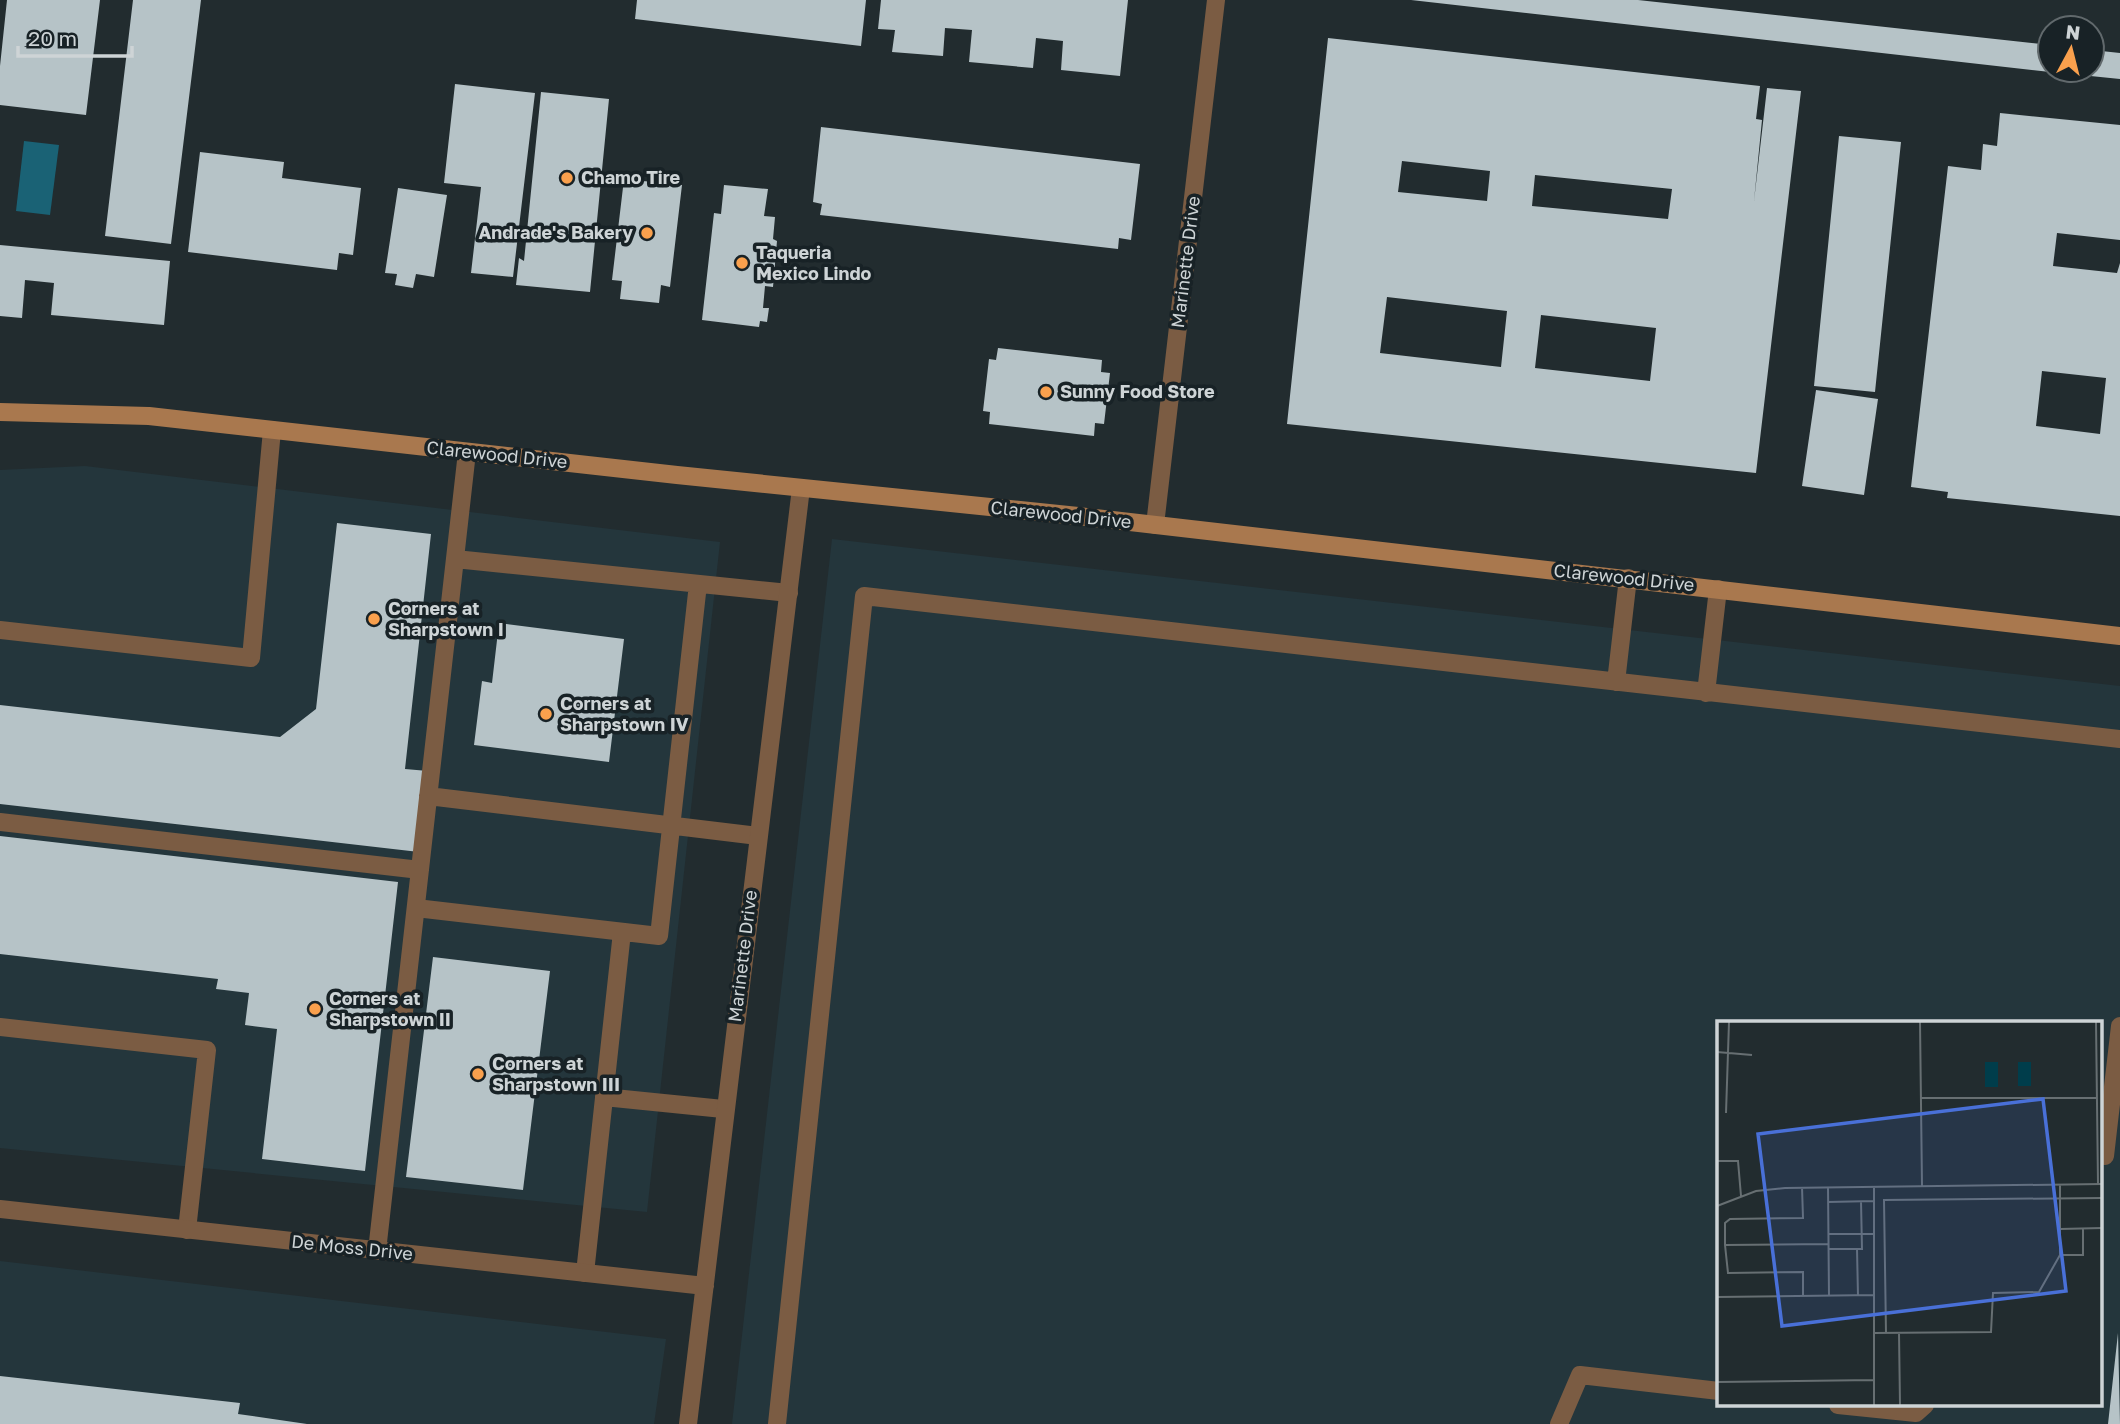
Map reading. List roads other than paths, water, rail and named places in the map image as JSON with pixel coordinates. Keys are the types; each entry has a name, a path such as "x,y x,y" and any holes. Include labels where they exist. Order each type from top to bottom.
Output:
{"street":[{"name":"Marinette Drive","path":"1155,525 1216,0"},
{"name":"Clarewood Drive","path":"0,412 149,416 1155,525 2120,636"},
{"path":"0,630 251,657 272,430"},
{"path":"377,1251 467,452"},
{"name":"Marinette Drive","path":"688,1424 723,1109 801,488"},
{"path":"455,559 789,593"},
{"path":"1616,682 1628,578"},
{"path":"416,908 659,936 698,584"},
{"path":"1706,693 1718,589"},
{"path":"776,1424 864,596 2120,739"},
{"path":"428,796 758,836"},
{"path":"0,822 420,870"},
{"path":"585,1273 622,932"},
{"path":"2108,1158 2120,1026"},
{"path":"0,1027 207,1050 187,1230"},
{"path":"604,1097 723,1109"},
{"name":"De Moss Drive","path":"0,1209 705,1286"},
{"path":"1559,1424 1580,1375 1717,1391"},
{"path":"1848,1406 1916,1413 1925,1406"}],"water":[{"path":"24,141 59,145 50,215 16,211"}],"place":[{"name":"Chamo Tire","path":"567,178"},
{"name":"Andrade's Bakery","path":"647,233"},
{"name":"Taqueria Mexico Lindo","path":"742,263"},
{"name":"Sunny Food Store","path":"1046,392"},
{"name":"Corners at Sharpstown I","path":"374,619"},
{"name":"Corners at Sharpstown IV","path":"546,714"},
{"name":"Corners at Sharpstown II","path":"315,1009"},
{"name":"Corners at Sharpstown III","path":"478,1074"}]}
